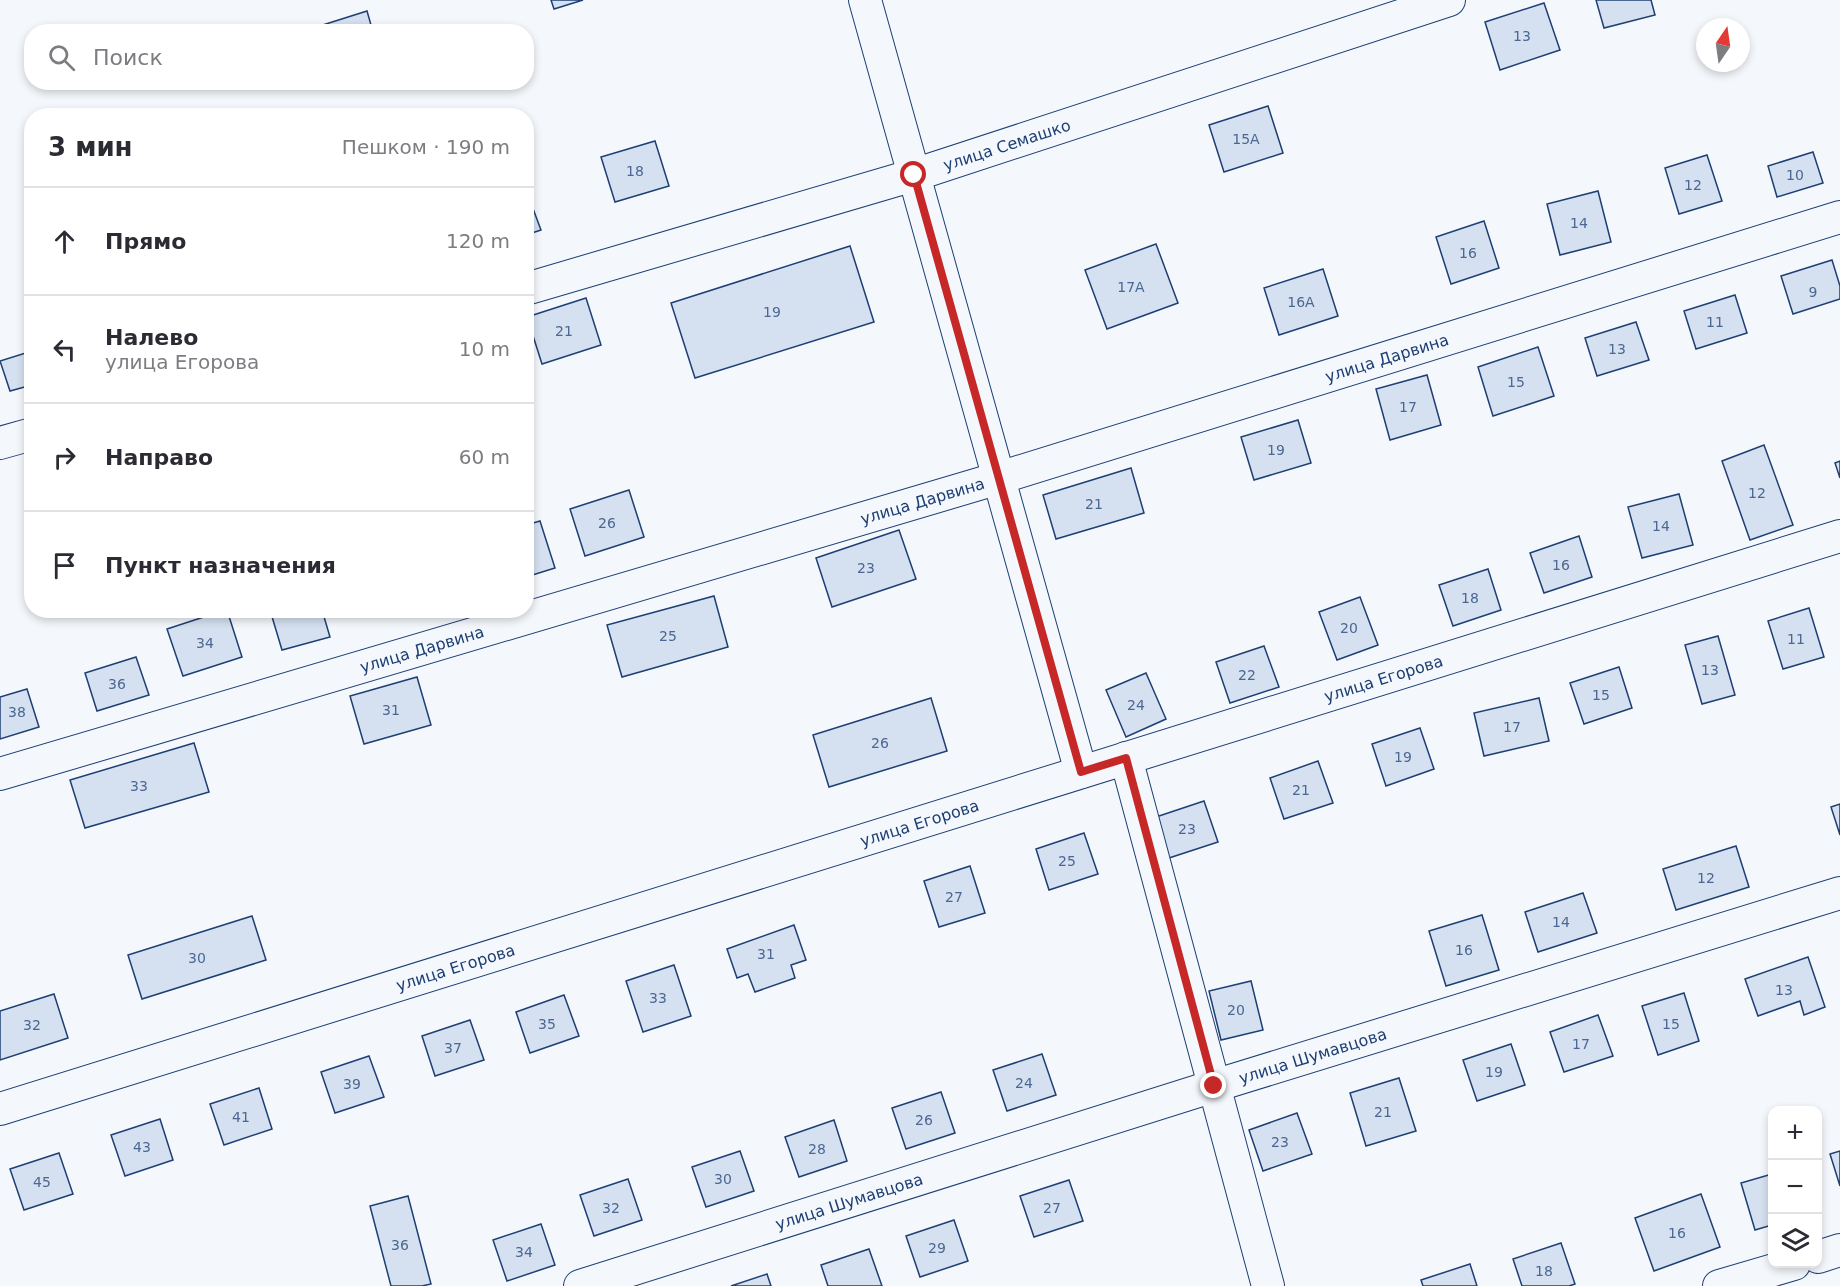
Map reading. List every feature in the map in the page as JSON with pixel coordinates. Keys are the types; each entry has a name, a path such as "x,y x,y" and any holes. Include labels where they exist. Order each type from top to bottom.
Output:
{"street":[{"path":"865,0 1081,772"},
{"name":"улица Семашко","path":"534,287 914,175 1449,0"},
{"name":"улица Дарвина","path":"534,616 999,478 1840,217"},
{"path":"0,443 24,436"},
{"name":"улица Егорова","path":"0,1108 1840,536"},
{"name":"улица Дарвина","path":"0,774 526,618"},
{"path":"1126,758 1268,1286"},
{"name":"улица Шумавцова","path":"580,1286 1214,1086 1840,893"},
{"path":"1822,1256 1840,1250"},
{"path":"1719,1286 1778,1268"}],"building":[{"path":"551,0 583,0 554,9"},
{"path":"1596,0 1651,0 1655,15 1604,28"},
{"path":"1544,3 1560,50 1500,70 1485,22"},
{"path":"367,11 371,24 326,24"},
{"path":"1268,106 1283,153 1224,172 1209,125"},
{"path":"655,141 669,186 615,202 601,157"},
{"path":"1813,152 1823,183 1777,197 1768,166"},
{"path":"1707,155 1722,201 1679,214 1665,168"},
{"path":"1598,191 1611,242 1560,255 1547,204"},
{"path":"534,211 541,230 534,232"},
{"path":"1484,221 1499,268 1451,284 1436,237"},
{"path":"1156,244 1178,303 1107,329 1085,270"},
{"path":"850,246 874,322 695,378 671,303"},
{"path":"1832,260 1840,286 1840,299 1793,314 1781,276"},
{"path":"1323,269 1338,316 1279,335 1264,288"},
{"path":"1735,295 1747,333 1696,349 1684,311"},
{"path":"586,298 601,345 542,364 534,339 534,315"},
{"path":"1636,322 1649,360 1597,376 1585,338"},
{"path":"1538,347 1554,396 1493,416 1478,367"},
{"path":"24,354 24,387 10,391 0,361"},
{"path":"1427,375 1441,425 1390,440 1376,389"},
{"path":"1298,420 1311,463 1254,480 1241,437"},
{"path":"1764,445 1793,525 1750,540 1722,461"},
{"path":"1840,461 1840,478 1835,463"},
{"path":"1131,468 1144,513 1056,539 1043,495"},
{"path":"629,490 644,537 585,556 570,509"},
{"path":"1679,494 1693,545 1642,558 1628,507"},
{"path":"540,521 555,568 534,575 534,523"},
{"path":"899,530 916,579 832,607 816,558"},
{"path":"1579,536 1592,577 1544,593 1530,553"},
{"path":"1488,569 1501,610 1453,626 1439,585"},
{"path":"714,596 728,647 622,677 607,625"},
{"path":"1360,597 1378,645 1337,660 1319,612"},
{"path":"1809,608 1824,657 1783,669 1768,621"},
{"path":"201,618 230,618 242,657 183,676 167,629"},
{"path":"272,618 324,618 330,637 282,650"},
{"path":"1718,636 1735,695 1702,704 1685,645"},
{"path":"1264,646 1279,687 1230,703 1216,662"},
{"path":"136,657 149,695 97,711 85,673"},
{"path":"1619,667 1632,708 1584,724 1570,683"},
{"path":"1146,673 1166,719 1126,737 1106,690"},
{"path":"417,677 431,725 364,744 350,696"},
{"path":"27,689 39,727 0,739 0,697"},
{"path":"931,698 947,751 829,787 813,735"},
{"path":"1539,698 1549,741 1484,756 1474,713"},
{"path":"1420,728 1434,769 1386,786 1372,744"},
{"path":"194,743 209,792 85,828 70,780"},
{"path":"1318,761 1333,803 1284,819 1270,778"},
{"path":"1204,801 1218,842 1169,858 1156,817"},
{"path":"1840,804 1840,835 1831,807"},
{"path":"1084,833 1098,874 1049,890 1036,849"},
{"path":"1736,846 1749,887 1676,910 1663,869"},
{"path":"970,866 985,913 939,927 924,881"},
{"path":"1583,893 1597,933 1538,952 1525,912"},
{"path":"1482,915 1499,970 1446,986 1429,931"},
{"path":"252,916 266,960 142,999 128,955"},
{"path":"794,925 806,960 791,965 795,978 755,992 748,974 737,978 727,949"},
{"path":"1808,957 1825,1007 1804,1015 1800,1001 1758,1016 1745,979"},
{"path":"674,965 691,1016 643,1032 626,981"},
{"path":"1251,981 1263,1030 1221,1040 1209,991"},
{"path":"1684,993 1699,1041 1658,1055 1642,1006"},
{"path":"54,994 68,1038 0,1060 0,1011"},
{"path":"564,995 579,1036 530,1053 516,1012"},
{"path":"1598,1015 1613,1056 1564,1072 1550,1032"},
{"path":"470,1020 484,1060 435,1076 422,1036"},
{"path":"1511,1044 1525,1085 1477,1101 1463,1060"},
{"path":"1042,1054 1056,1095 1007,1111 993,1070"},
{"path":"369,1056 384,1097 335,1113 321,1072"},
{"path":"1399,1078 1416,1131 1366,1146 1350,1093"},
{"path":"259,1088 272,1129 224,1145 210,1104"},
{"path":"941,1092 955,1133 906,1149 892,1108"},
{"path":"1297,1113 1312,1154 1263,1171 1249,1130"},
{"path":"160,1119 173,1160 125,1176 111,1135"},
{"path":"834,1120 847,1161 799,1177 785,1137"},
{"path":"740,1151 754,1191 706,1207 692,1167"},
{"path":"1840,1151 1840,1186 1830,1154"},
{"path":"59,1153 73,1194 24,1210 10,1169"},
{"path":"1768,1175 1768,1226 1755,1230 1741,1183"},
{"path":"628,1179 642,1220 594,1236 580,1195"},
{"path":"1069,1180 1083,1221 1034,1237 1020,1196"},
{"path":"1701,1194 1720,1247 1654,1271 1635,1218"},
{"path":"408,1196 431,1284 391,1286 370,1206"},
{"path":"954,1220 968,1261 920,1277 906,1236"},
{"path":"541,1224 555,1265 507,1281 493,1240"},
{"path":"1561,1243 1575,1284 1522,1286 1513,1259"},
{"path":"869,1249 882,1286 828,1286 821,1265"},
{"path":"1470,1264 1477,1286 1423,1286 1421,1280"},
{"path":"767,1274 771,1286 731,1286"}],"route":[{"path":"914,175 1081,772 1126,758 1214,1086"}]}
